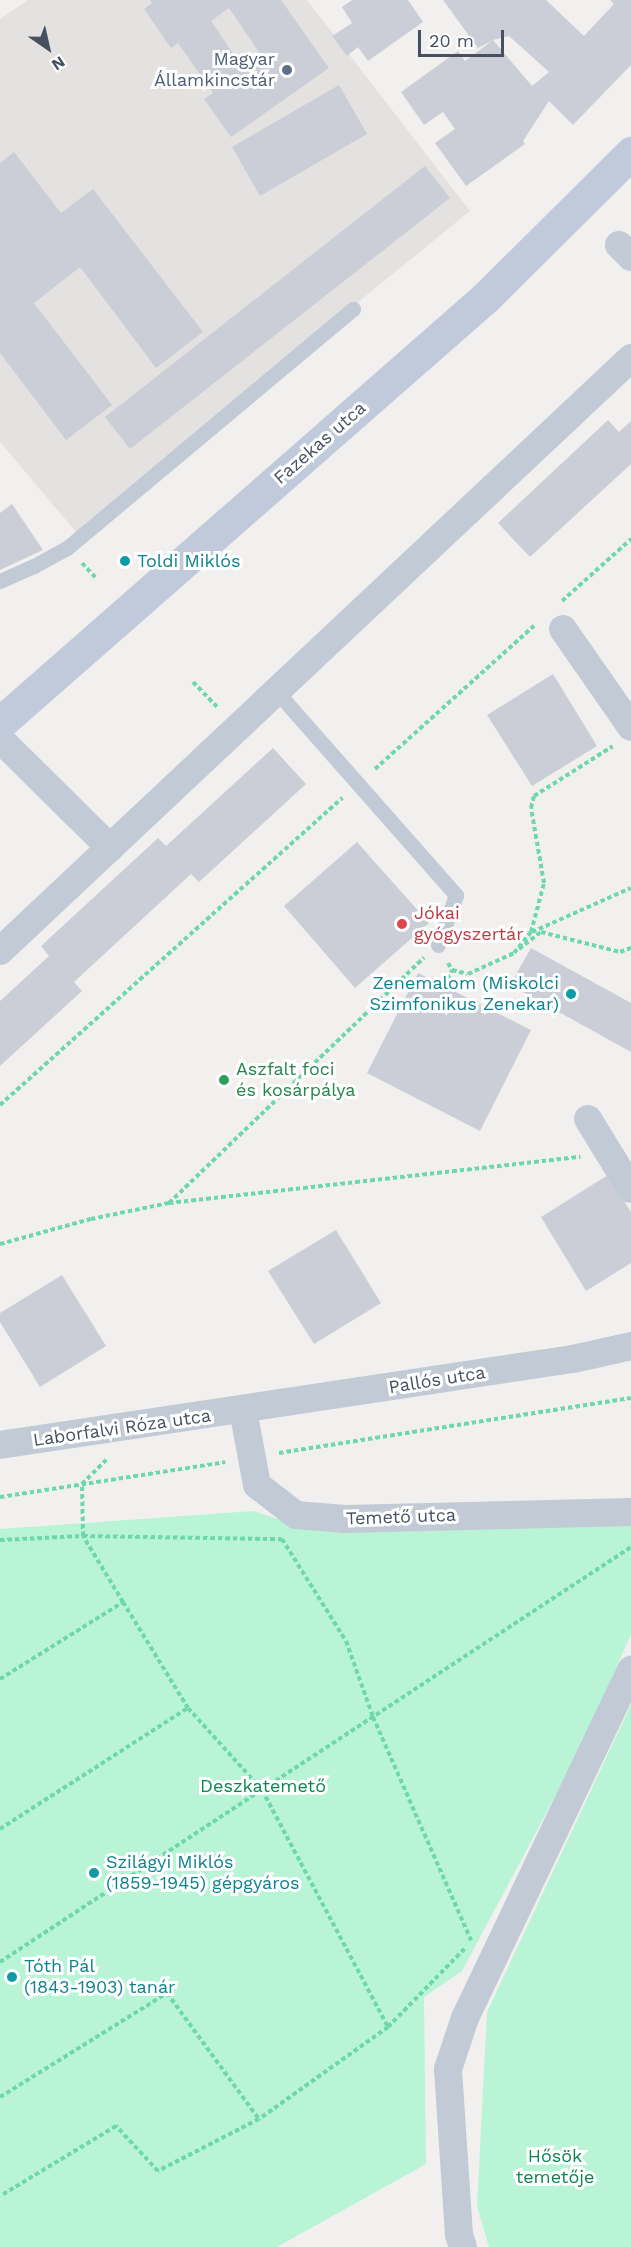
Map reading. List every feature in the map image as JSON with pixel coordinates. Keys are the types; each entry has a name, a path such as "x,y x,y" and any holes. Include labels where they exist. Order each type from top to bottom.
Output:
{"street":[{"name":"Fazekas utca","path":"0,723 485,298 631,153"},
{"path":"0,951 631,358"},
{"path":"556,617 625,734"},
{"path":"0,739 110,848"},
{"path":"588,1119 631,1189"},
{"name":"Pallós utca","path":"243,1410 573,1359 631,1346"},
{"name":"Laborfalvi Róza utca","path":"0,1445 243,1410"},
{"name":"Temető utca","path":"243,1410 257,1485 296,1515 345,1519 631,1512"},
{"path":"463,2247 459,2235 448,2069 465,2018 631,1670"}],"lane":[{"path":"0,581 67,548 353,309"},
{"path":"277,692 456,895 438,945"}],"path":[{"path":"0,1105 358,784 556,617 631,539"},
{"path":"193,682 238,728"},
{"path":"514,953 531,932 544,883 531,808 534,796 625,734"},
{"path":"531,932 631,888"},
{"path":"169,1203 438,945 452,970 468,974 514,953 541,932 620,952 631,948"},
{"path":"444,986 452,970"},
{"path":"0,1244 91,1219 169,1203 609,1154"},
{"path":"0,1497 631,1398"},
{"path":"82,1484 83,1536 188,1708 262,1790 388,2027"},
{"path":"0,1540 83,1536 282,1539 346,1641 373,1717 471,1941 388,2027 260,2119 158,2170 116,2126 0,2196"},
{"path":"0,1962 631,1547"},
{"path":"0,1679 123,1602"},
{"path":"0,1830 188,1708"},
{"path":"0,2097 167,1993 260,2119"}],"shaded area":[{"path":"28,0 307,0 470,211 76,532 0,442 0,19"}],"green space":[{"name":"Deszkatemető","path":"253,1511 296,1525 631,1523 631,1634 583,1744 462,1971 424,1997 426,2164 277,2247 0,2247 0,1529"},
{"name":"Hősök temetője","path":"631,1705 631,2247 489,2247 477,2206 487,2012"}],"building":[{"name":"Magyar Államkincstár","path":"150,0 281,0 329,68 231,137 204,99 213,93 178,43 171,48 144,9 152,3","holes":["229,8 263,58 245,71 211,21"]},
{"path":"352,0 408,0 423,22 368,61 358,47 347,56 332,36 352,23 342,7"},
{"path":"443,0 546,0 584,36 614,4 610,0 631,0 631,65 573,125 549,101 523,141 525,144 466,186 435,143 455,129 443,112 424,125 401,92 458,51 465,61 493,40 478,48","holes":["509,36 549,72 532,86 493,40"]},
{"path":"339,85 367,134 260,196 232,147"},
{"path":"14,152 61,213 93,189 203,332 156,368 80,267 34,303 112,405 66,440 0,353 0,163"},
{"path":"425,166 450,198 130,449 105,417"},
{"path":"608,420 619,432 631,421 631,464 530,557 498,523"},
{"path":"12,504 43,550 0,570 0,513"},
{"path":"553,674 597,746 532,786 487,715"},
{"path":"273,748 306,784 199,882 191,874 74,982 82,991 0,1066 0,1001 49,956 41,946 158,838 166,846"},
{"path":"357,842 429,923 355,988 284,906"},
{"name":"Zenemalom (Miskolci Szimfonikus Zenekar)","path":"531,948 631,1003 631,1052 510,985"},
{"path":"418,973 531,1030 480,1131 367,1073"},
{"path":"608,1175 631,1212 631,1263 586,1291 541,1217"},
{"path":"336,1230 381,1303 314,1344 268,1271"},
{"path":"62,1275 106,1346 40,1387 0,1322 0,1313"}],"place":[{"name":"Magyar Államkincstár","path":"287,70"},
{"name":"Toldi Miklós","path":"125,561"},
{"name":"Jókai gyógyszertár","path":"402,924"},
{"name":"Zenemalom (Miskolci Szimfonikus Zenekar)","path":"571,994"},
{"name":"Aszfalt foci és kosárpálya","path":"224,1080"},
{"name":"Szilágyi Miklós (1859-1945) gépgyáros","path":"94,1873"},
{"name":"Tóth Pál (1843-1903) tanár","path":"12,1977"}]}
